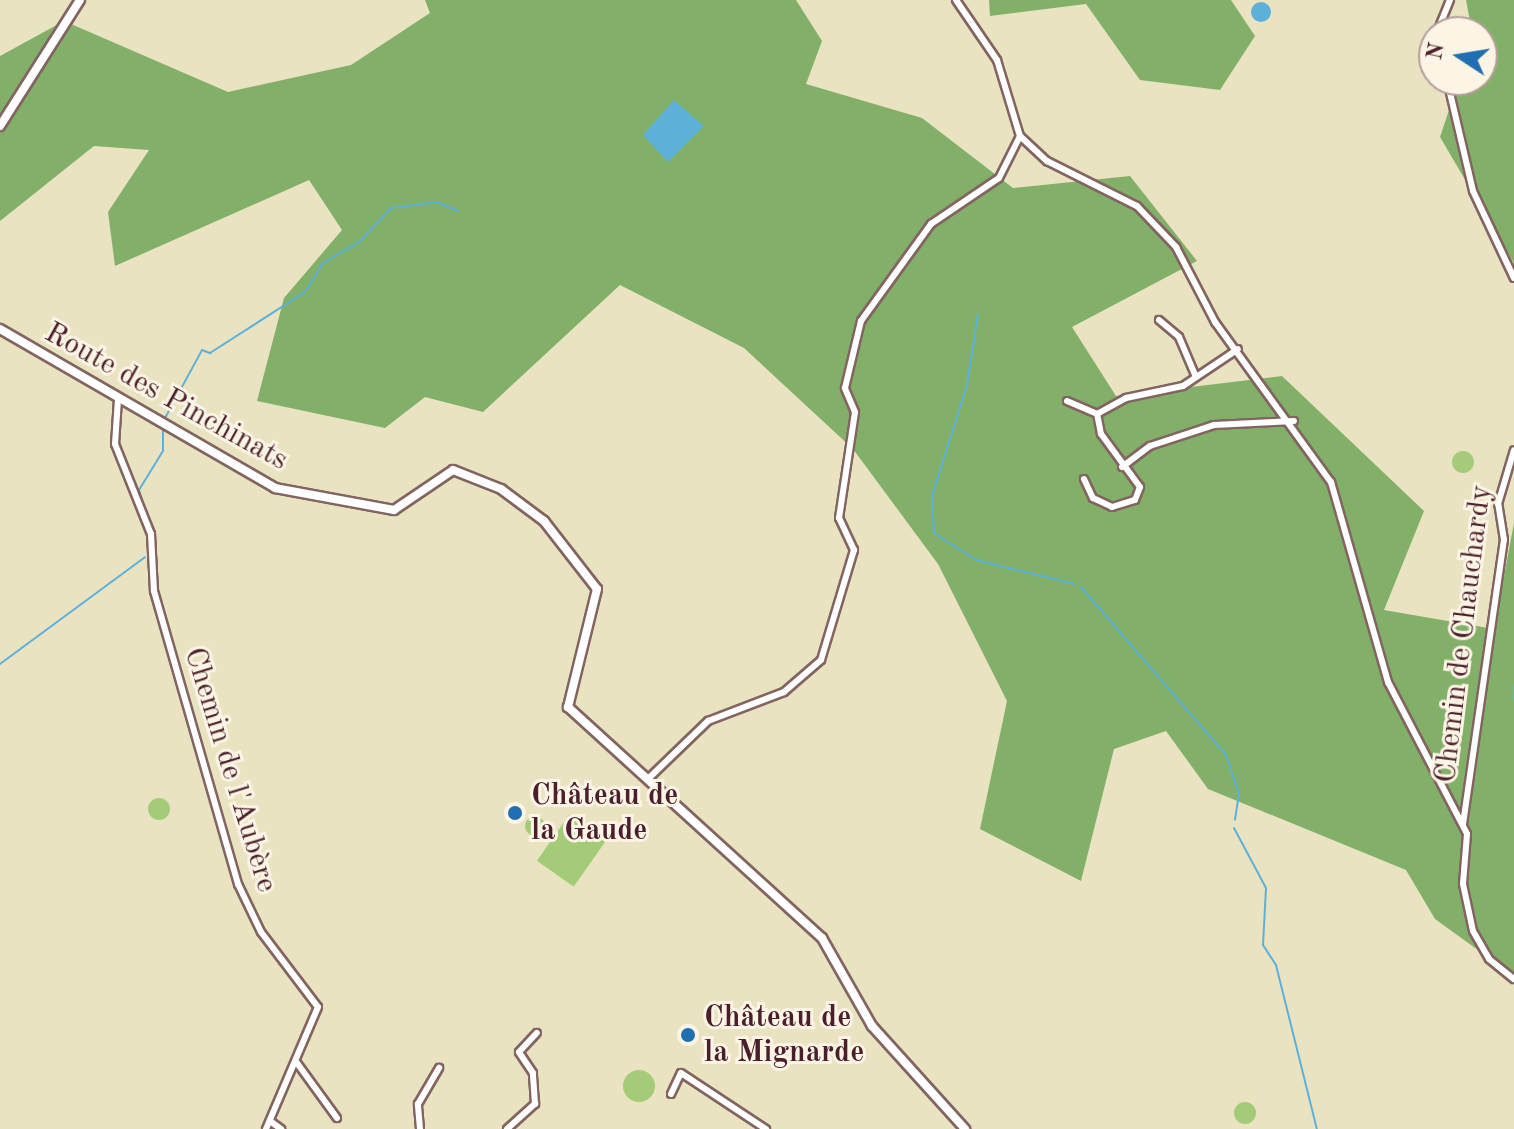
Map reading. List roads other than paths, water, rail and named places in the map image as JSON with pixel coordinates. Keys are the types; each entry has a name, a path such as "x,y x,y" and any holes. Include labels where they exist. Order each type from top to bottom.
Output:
{"street":[{"path":"0,126 80,0"},
{"path":"956,0 997,60 1020,136 1047,161 1137,206 1176,247 1202,301 1294,421 1331,482 1391,689 1463,824 1469,848 1463,884 1473,931 1489,959 1514,979"},
{"path":"1451,96 1473,191 1514,278"},
{"path":"650,777 708,721 784,692 821,660 854,550 839,518 855,412 846,381 861,321 931,224 999,178 1020,136"},
{"path":"1159,320 1179,337 1196,377"},
{"name":"Route des Pinchinats","path":"0,329 118,399 159,416 248,474 306,497 401,509 453,470 516,499 595,580 595,608 568,707 650,777 822,938 872,1026 965,1129"},
{"path":"1097,414 1196,377 1238,349"},
{"name":"Chemin de l'Aubère","path":"118,399 115,444 151,534 154,591 238,884 261,932 318,1007 297,1063 266,1129"},
{"path":"1067,401 1097,414 1122,467 1140,487 1125,507 1093,498 1084,479"},
{"path":"1122,467 1150,446 1214,425 1294,421"},
{"name":"Chemin de Chauchardy","path":"1463,824 1504,540 1498,504 1514,450"},
{"path":"507,1129 535,1104 533,1073 519,1052 537,1033"},
{"path":"297,1063 337,1118"},
{"path":"420,1129 418,1104 439,1068"},
{"path":"671,1094 681,1073 766,1129"},
{"path":"270,1121 281,1129"}],"water":[{"path":"1257,2 1265,2 1271,12 1265,22 1257,22 1251,16 1251,8"},
{"path":"674,100 704,126 668,162 643,135"}],"waterway":[{"path":"165,418 202,350 210,353 305,292 323,263 359,242 391,208 437,202 458,211"},
{"path":"978,314 967,385 932,496 934,533 976,560 1075,584"},
{"path":"154,544 139,490 163,451 163,429"},
{"path":"0,664 145,557"},
{"path":"1081,587 1226,755 1239,794 1235,820"},
{"path":"1514,686 1514,700"},
{"path":"1234,828 1266,888 1263,945 1276,965 1317,1129"}],"place":[{"name":"Château de la Gaude","path":"515,813"},
{"name":"Château de la Mignarde","path":"688,1035"}]}
